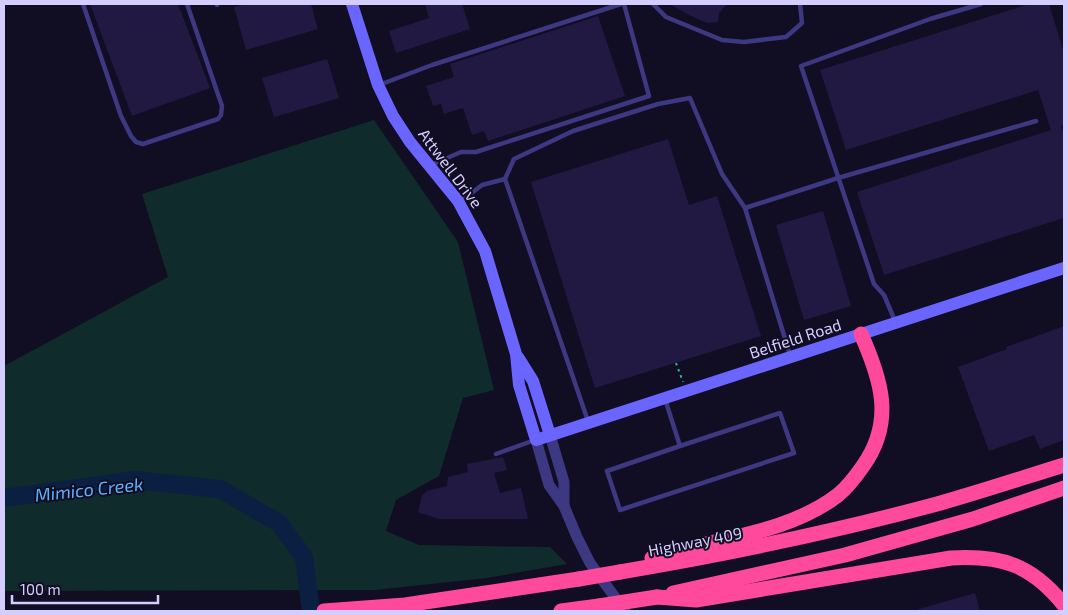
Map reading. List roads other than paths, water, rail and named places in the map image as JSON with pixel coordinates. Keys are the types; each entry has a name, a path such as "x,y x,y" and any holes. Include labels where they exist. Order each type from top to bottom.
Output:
{"highway":[{"path":"620,572 653,557 756,532 790,520 818,507 839,494 856,476 870,456 882,420 882,394 879,380 874,362 861,334"},
{"name":"Highway 409","path":"324,611 406,605 579,579 713,556 819,533 937,503 1064,464"},
{"path":"561,611 657,597 845,555 973,520 1064,488"},
{"path":"657,597 696,600 951,558 972,557 999,560 1024,569 1046,584 1061,605"}],"main road":[{"name":"Attwell Drive","path":"352,4 378,86 393,116 410,142 459,203 485,251 516,354 519,385 536,440"},
{"name":"Belfield Road","path":"536,440 1064,268"},
{"name":"Attwell Drive","path":"516,354 533,381 550,435"}],"street":[{"name":"Attwell Drive","path":"550,435 564,482 564,506"},
{"name":"Attwell Drive","path":"536,440 549,485 564,506 590,563 625,611"}],"lane":[{"path":"83,4 121,116 131,136 136,142 143,144 218,119 221,115 222,106 187,4"},
{"path":"378,86 432,65 622,4 650,96 476,152 461,152 430,166"},
{"path":"653,4 666,17 680,24 722,40 744,42 786,37 802,23 800,4"},
{"path":"895,322 884,295 874,284 801,66 930,19 982,4"},
{"path":"589,422 505,179 514,159 573,130 658,104 690,98 722,174 745,208 791,356"},
{"path":"745,208 838,178 1036,121"},
{"path":"459,203 482,185 505,179"},
{"path":"664,398 680,446"},
{"path":"780,413 794,453 620,510 607,471 680,446 780,413"},
{"path":"496,454 536,440"}],"waterway":[{"name":"Mimico Creek","path":"4,498 136,480 220,489 279,523 304,557 311,611"}]}
